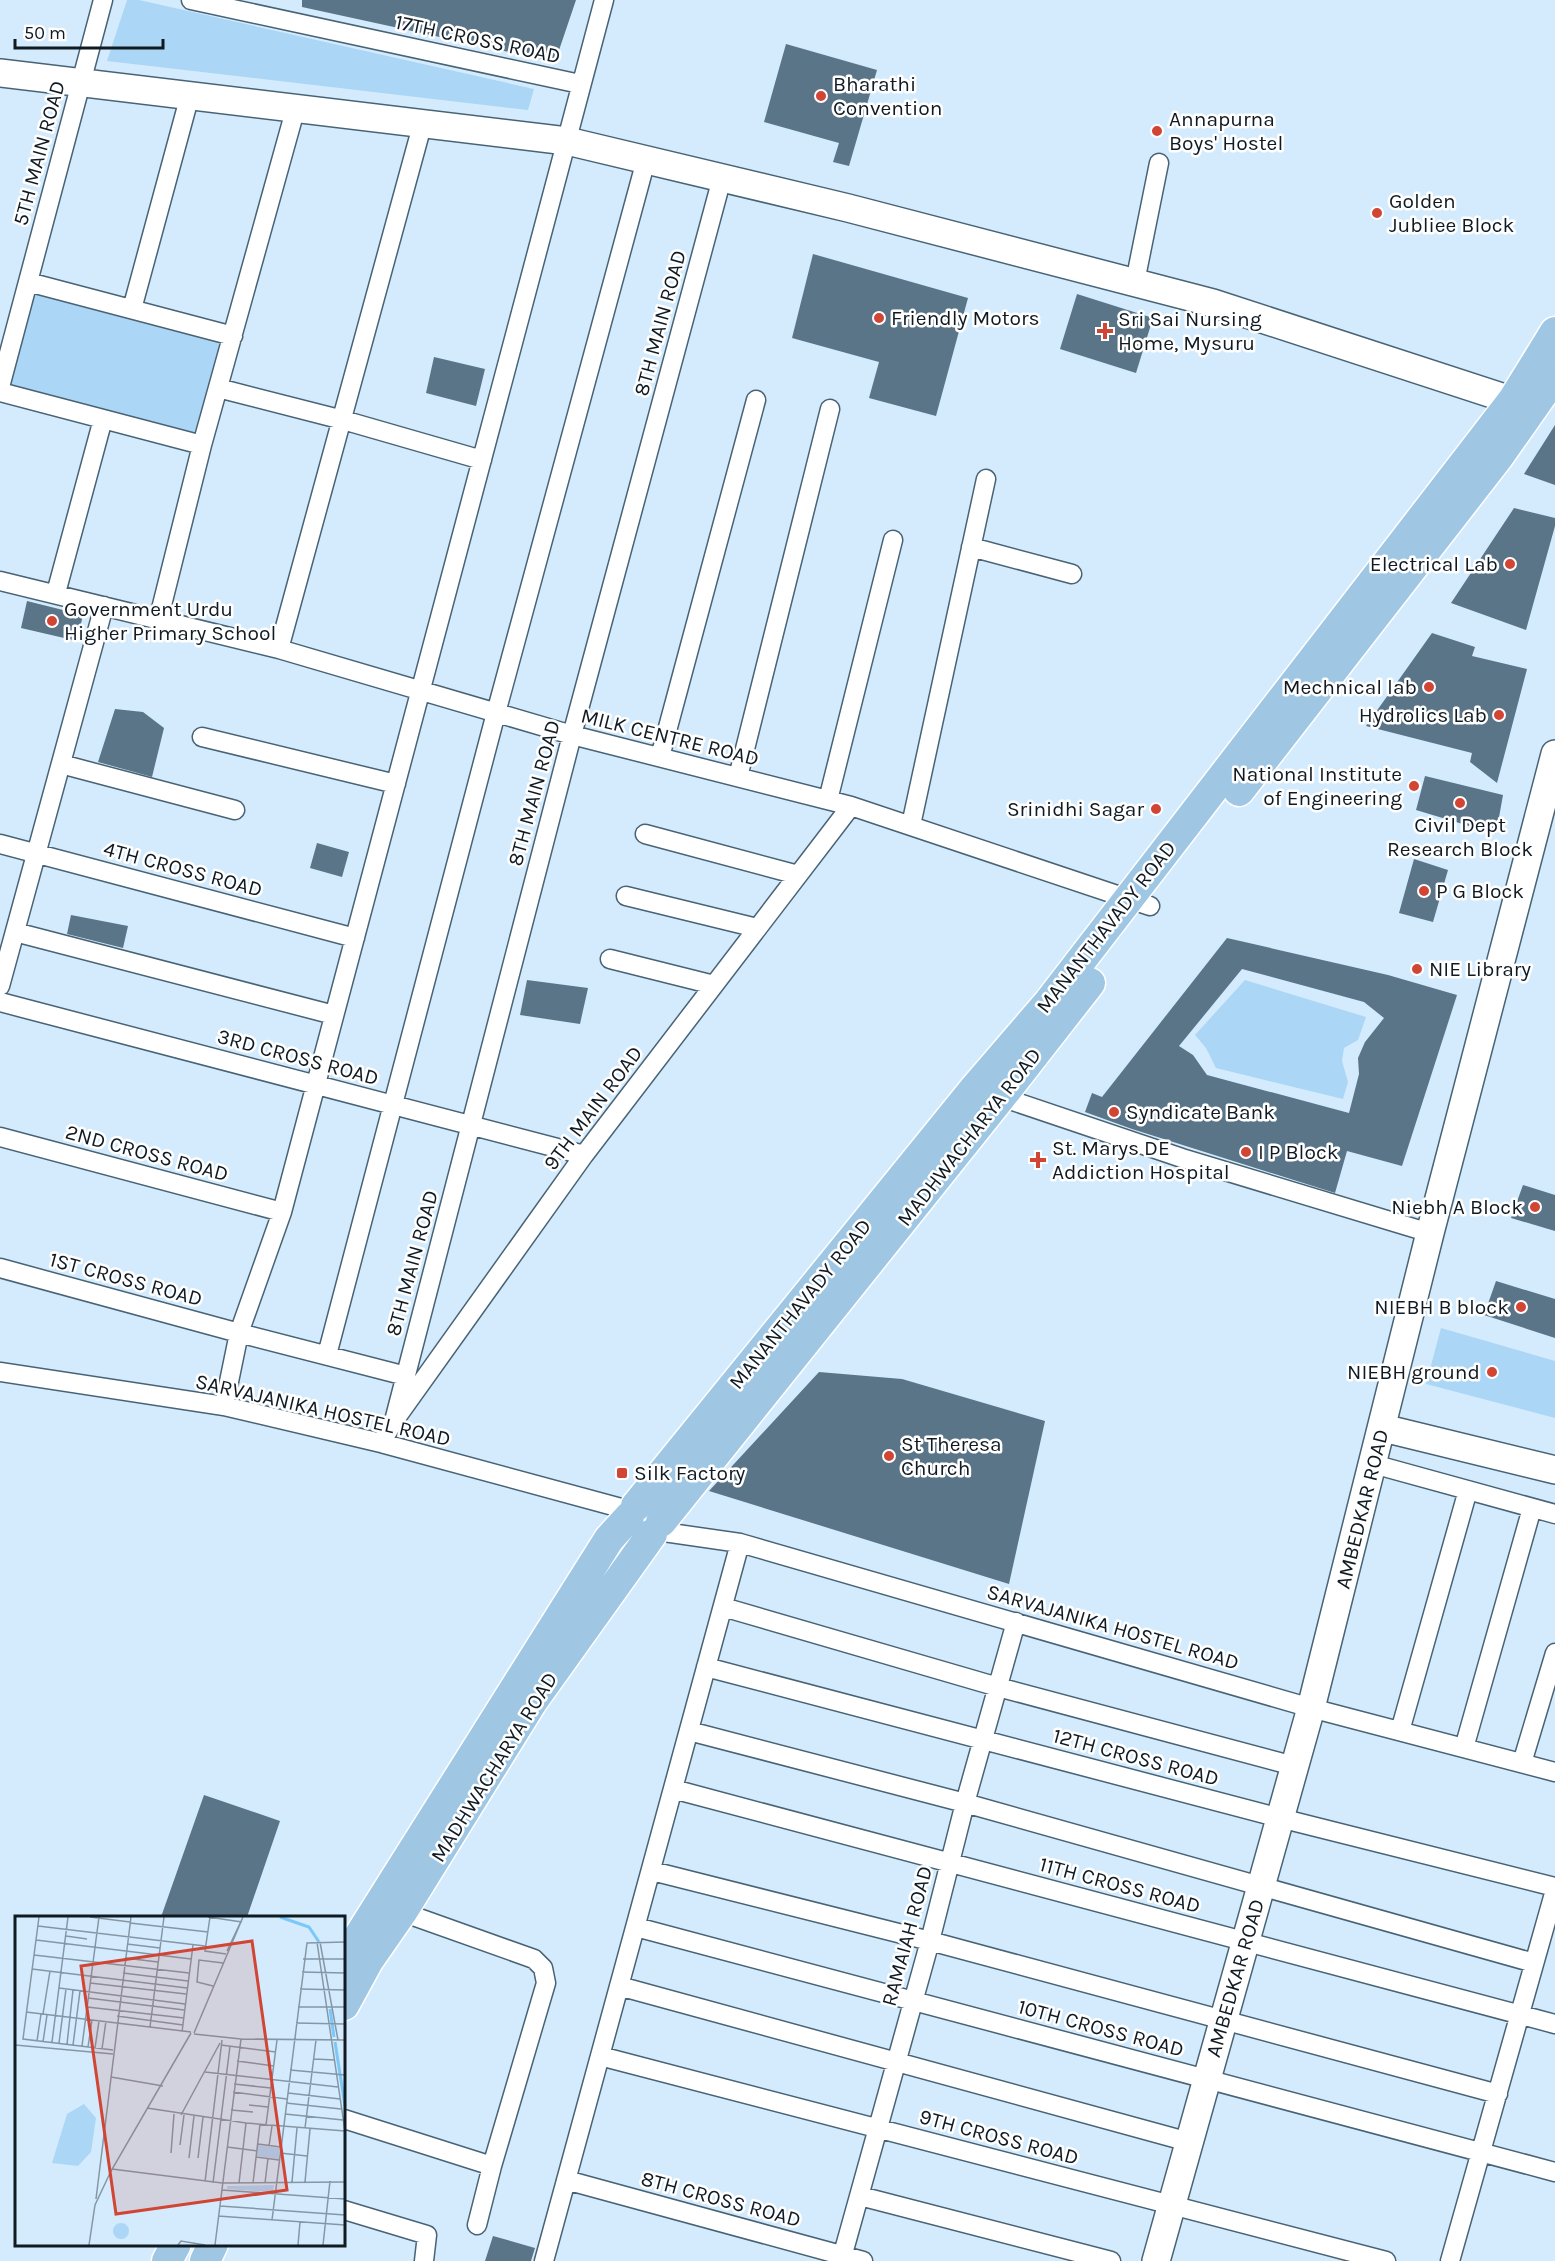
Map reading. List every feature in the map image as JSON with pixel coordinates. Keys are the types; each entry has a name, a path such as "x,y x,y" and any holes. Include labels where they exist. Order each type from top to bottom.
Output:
{"main road":[{"name":"MANANTHAVADY ROAD","path":"345,1958 609,1539 645,1520 988,1093 1049,1002 1140,902 1523,404 1555,332"},
{"path":"1523,404 1555,376"},
{"name":"MADHWACHARYA ROAD","path":"345,2003 368,1961 402,1912 645,1520"},
{"path":"166,2261 175,2246"},
{"path":"205,2261 212,2246"}],"street":[{"name":"5TH MAIN ROAD","path":"0,387 7,335 28,282 103,0"},
{"name":"17TH CROSS ROAD","path":"191,0 580,84"},
{"path":"224,1406 239,1333 282,1212 604,0"},
{"path":"0,72 567,141 722,178 1213,303 1523,404"},
{"path":"132,309 190,95"},
{"path":"158,621 202,445 296,107"},
{"path":"279,649 423,122"},
{"path":"327,1355 496,713 646,160"},
{"path":"1135,282 1159,163"},
{"name":"8TH MAIN ROAD","path":"394,1421 572,735 722,178"},
{"path":"28,282 233,336"},
{"path":"218,388 482,459"},
{"path":"0,392 202,445"},
{"path":"660,757 756,400"},
{"path":"738,777 830,409"},
{"path":"56,593 103,419"},
{"path":"911,825 986,478"},
{"path":"828,800 893,540"},
{"path":"971,548 1072,574"},
{"name":"MILK CENTRE ROAD","path":"0,581 279,649 572,735 850,806 1140,902"},
{"path":"0,986 104,606"},
{"path":"202,736 396,784"},
{"name":"AMBEDKAR ROAD","path":"1156,2261 1311,1708 1430,1233 1555,754"},
{"path":"61,764 235,810"},
{"name":"9TH MAIN ROAD","path":"381,1443 394,1421 584,1155 850,806"},
{"path":"645,834 798,875"},
{"name":"4TH CROSS ROAD","path":"0,844 355,938"},
{"path":"626,896 757,928"},
{"path":"15,932 334,1015"},
{"path":"610,959 714,985"},
{"name":"3RD CROSS ROAD","path":"0,1002 584,1155"},
{"path":"988,1093 1182,1158 1430,1233"},
{"name":"2ND CROSS ROAD","path":"0,1137 282,1212"},
{"name":"1ST CROSS ROAD","path":"0,1268 406,1376"},
{"name":"SARVAJANIKA HOSTEL ROAD","path":"0,1371 224,1406 381,1443 645,1520 741,1543 1311,1708 1555,1772"},
{"path":"1383,1428 1555,1470"},
{"path":"1373,1464 1555,1514"},
{"path":"1400,1731 1468,1490"},
{"path":"1464,1748 1532,1508"},
{"path":"544,2261 741,1543"},
{"path":"723,1607 998,1687 1294,1766"},
{"name":"RAMAIAH ROAD","path":"842,2258 1016,1622"},
{"path":"1522,1763 1555,1653"},
{"name":"12TH CROSS ROAD","path":"706,1667 1555,1889"},
{"path":"689,1731 965,1803 1534,1963"},
{"name":"11TH CROSS ROAD","path":"673,1789 1555,2024"},
{"path":"652,1871 930,1941 1498,2094"},
{"path":"1450,2261 1555,1889"},
{"path":"402,1912 534,1959 543,1968 546,1983 477,2225"},
{"name":"10TH CROSS ROAD","path":"636,1927 1555,2172"},
{"path":"619,1986 1189,2142"},
{"name":"9TH CROSS ROAD","path":"600,2056 1386,2261"},
{"path":"345,2119 492,2166"},
{"name":"8TH CROSS ROAD","path":"566,2180 842,2258 863,2261"},
{"path":"860,2196 1111,2261"},
{"path":"345,2210 427,2235 424,2261"}],"shaded area":[{"path":"127,0 139,0 534,89 528,110 107,61"},
{"path":"34,291 225,341 199,437 9,386"},
{"path":"1245,980 1366,1017 1358,1040 1344,1048 1342,1061 1348,1082 1343,1099 1216,1068 1206,1048 1195,1035"},
{"name":"NIEBH ground","path":"1441,1328 1555,1361 1555,1418 1426,1384"}],"building":[{"path":"302,0 576,0 555,62 302,7"},
{"name":"Bharathi Convention","path":"786,44 877,70 849,166 833,162 839,143 764,122"},
{"name":"Friendly Motors","path":"813,254 968,298 936,416 869,398 879,362 792,338"},
{"path":"1077,294 1153,318 1136,373 1060,349"},
{"path":"434,357 485,369 476,406 426,393"},
{"path":"1555,425 1555,485 1524,474"},
{"name":"Electrical Lab","path":"1514,508 1555,518 1555,526 1526,630 1451,603"},
{"name":"Government Urdu Higher Primary School","path":"27,601 83,615 77,641 21,628"},
{"path":"1432,633 1475,647 1472,656 1527,669 1497,783 1470,762 1472,753 1366,726"},
{"path":"115,709 143,712 164,728 152,777 98,762"},
{"name":"Civil Dept Research Block","path":"1425,776 1503,795 1496,834 1416,810"},
{"path":"317,843 349,852 342,877 310,868"},
{"name":"P G Block","path":"1414,859 1448,870 1433,922 1399,913"},
{"path":"71,915 128,926 123,948 67,934"},
{"path":"1227,938 1388,975 1457,995 1402,1166 1347,1151 1335,1193 1085,1112 1092,1093 1102,1097","holes":["1242,969 1364,1002 1384,1018 1365,1042 1358,1058 1359,1074 1349,1113 1207,1075 1193,1055 1179,1046"]},
{"path":"527,980 588,988 580,1024 520,1015"},
{"name":"Niebh A Block","path":"1523,1185 1555,1195 1555,1231 1511,1218"},
{"name":"NIEBH B block","path":"1496,1281 1555,1299 1555,1338 1484,1315"},
{"name":"St Theresa Church","path":"819,1372 902,1379 1045,1421 1009,1584 709,1491"},
{"path":"204,1795 280,1821 247,1916 161,1916"},
{"path":"493,2236 535,2248 531,2261 485,2261"}],"place":[{"name":"Bharathi Convention","path":"821,96"},
{"name":"Annapurna Boys' Hostel","path":"1157,131"},
{"name":"Golden Jubliee Block","path":"1377,213"},
{"name":"Friendly Motors","path":"879,318"},
{"name":"Sri Sai Nursing Home, Mysuru","path":"1105,331"},
{"name":"Electrical Lab","path":"1510,564"},
{"name":"Government Urdu Higher Primary School","path":"52,621"},
{"name":"Mechnical lab","path":"1429,687"},
{"name":"Hydrolics Lab","path":"1499,715"},
{"name":"National Institute of Engineering","path":"1414,786"},
{"name":"Civil Dept Research Block","path":"1460,803"},
{"name":"Srinidhi Sagar","path":"1156,809"},
{"name":"P G Block","path":"1424,891"},
{"name":"NIE Library","path":"1417,969"},
{"name":"Syndicate Bank","path":"1114,1112"},
{"name":"I P Block","path":"1246,1152"},
{"name":"St. Marys DE Addiction Hospital","path":"1038,1160"},
{"name":"Niebh A Block","path":"1535,1207"},
{"name":"NIEBH B block","path":"1521,1307"},
{"name":"NIEBH ground","path":"1492,1372"},
{"name":"St Theresa Church","path":"889,1456"},
{"name":"Silk Factory","path":"622,1473"}]}
